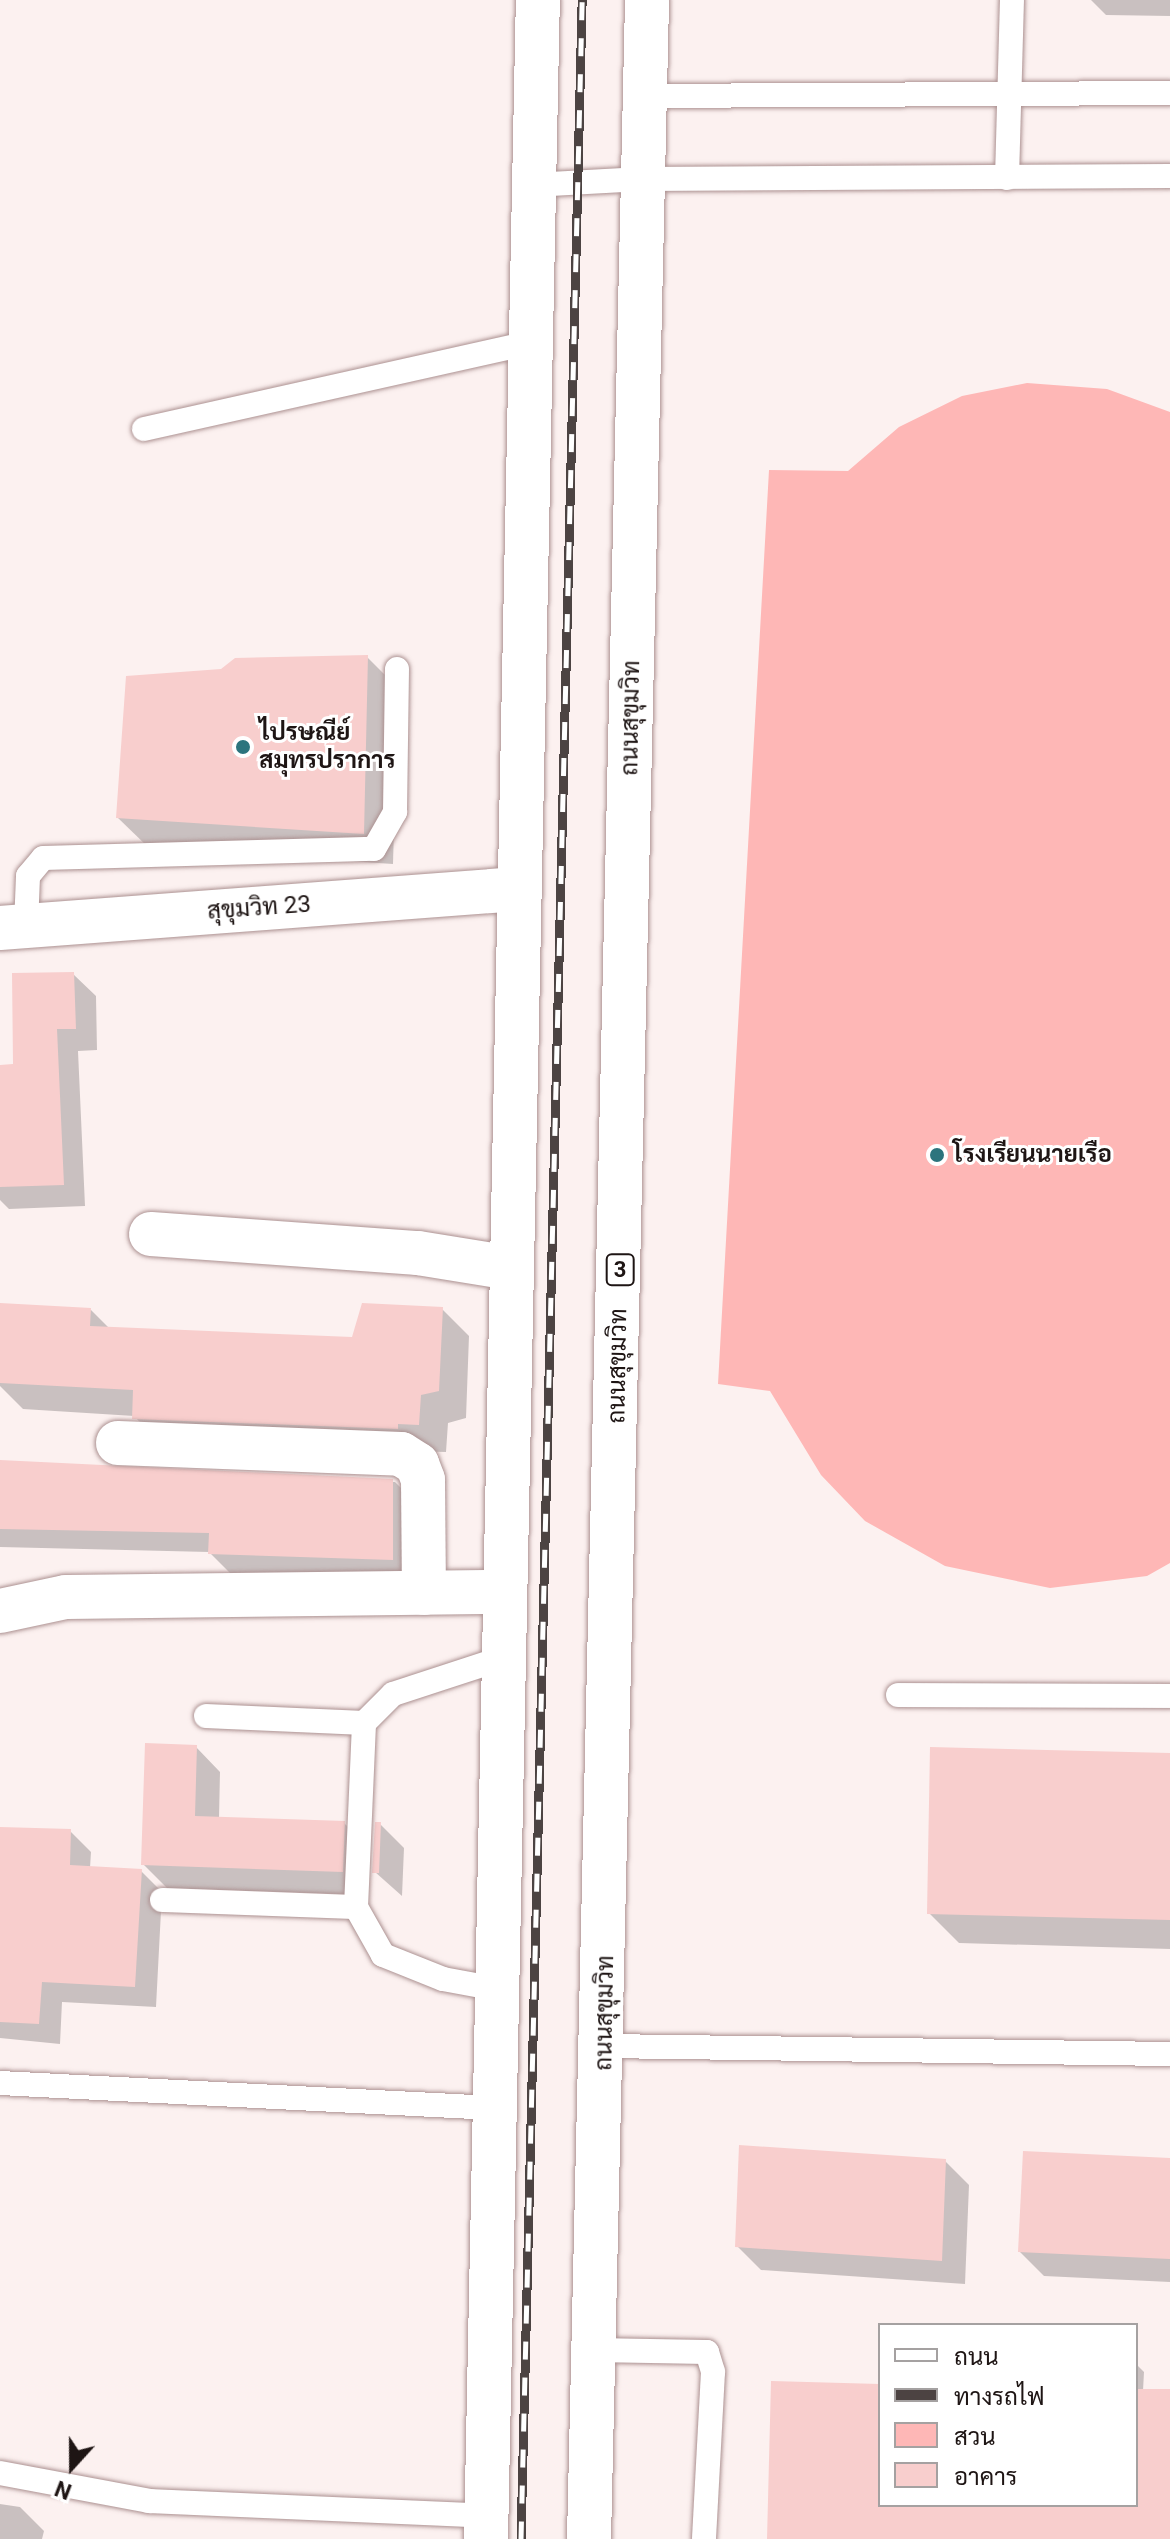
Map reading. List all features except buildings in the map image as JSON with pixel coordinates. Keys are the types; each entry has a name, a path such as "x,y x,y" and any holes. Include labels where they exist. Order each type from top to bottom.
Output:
{"main road":[{"path":"486,2528 538,0"},
{"name":"ถนนสุขุมวิท","path":"589,2539 604,2046 647,0"},
{"name":"สุขุมวิท 23","path":"13,927 518,889"},
{"path":"151,1234 418,1253 511,1268"},
{"path":"118,1443 401,1454 417,1464 423,1480 424,1593"},
{"path":"0,1611 66,1597 505,1592"}],"lane":[{"path":"1007,178 1012,0"},
{"path":"645,96 1170,93"},
{"path":"532,185 642,179 1170,176"},
{"path":"144,429 529,343"},
{"path":"13,927 28,876 43,858 374,849 395,812 397,669"},
{"path":"497,1989 443,1979 383,1955 356,1907 364,1723 393,1694 503,1658"},
{"path":"898,1695 1170,1696"},
{"path":"206,1716 364,1723"},
{"path":"162,1900 356,1907"},
{"path":"604,2046 1170,2054"},
{"path":"0,2083 494,2108"},
{"path":"594,2350 707,2352 713,2372 704,2539"},
{"path":"0,2473 149,2501 486,2528"}],"green space":[{"path":"1027,383 1107,389 1170,412 1170,1563 1147,1576 1050,1588 945,1566 865,1521 821,1475 770,1391 718,1384 769,470 848,471 899,427 962,396"}],"railway":[{"path":"521,2539 582,0"}],"place":[{"name":"ไปรษณีย์ สมุทรปราการ","path":"243,747"},
{"name":"โรงเรียนนายเรือ","path":"937,1155"}]}
